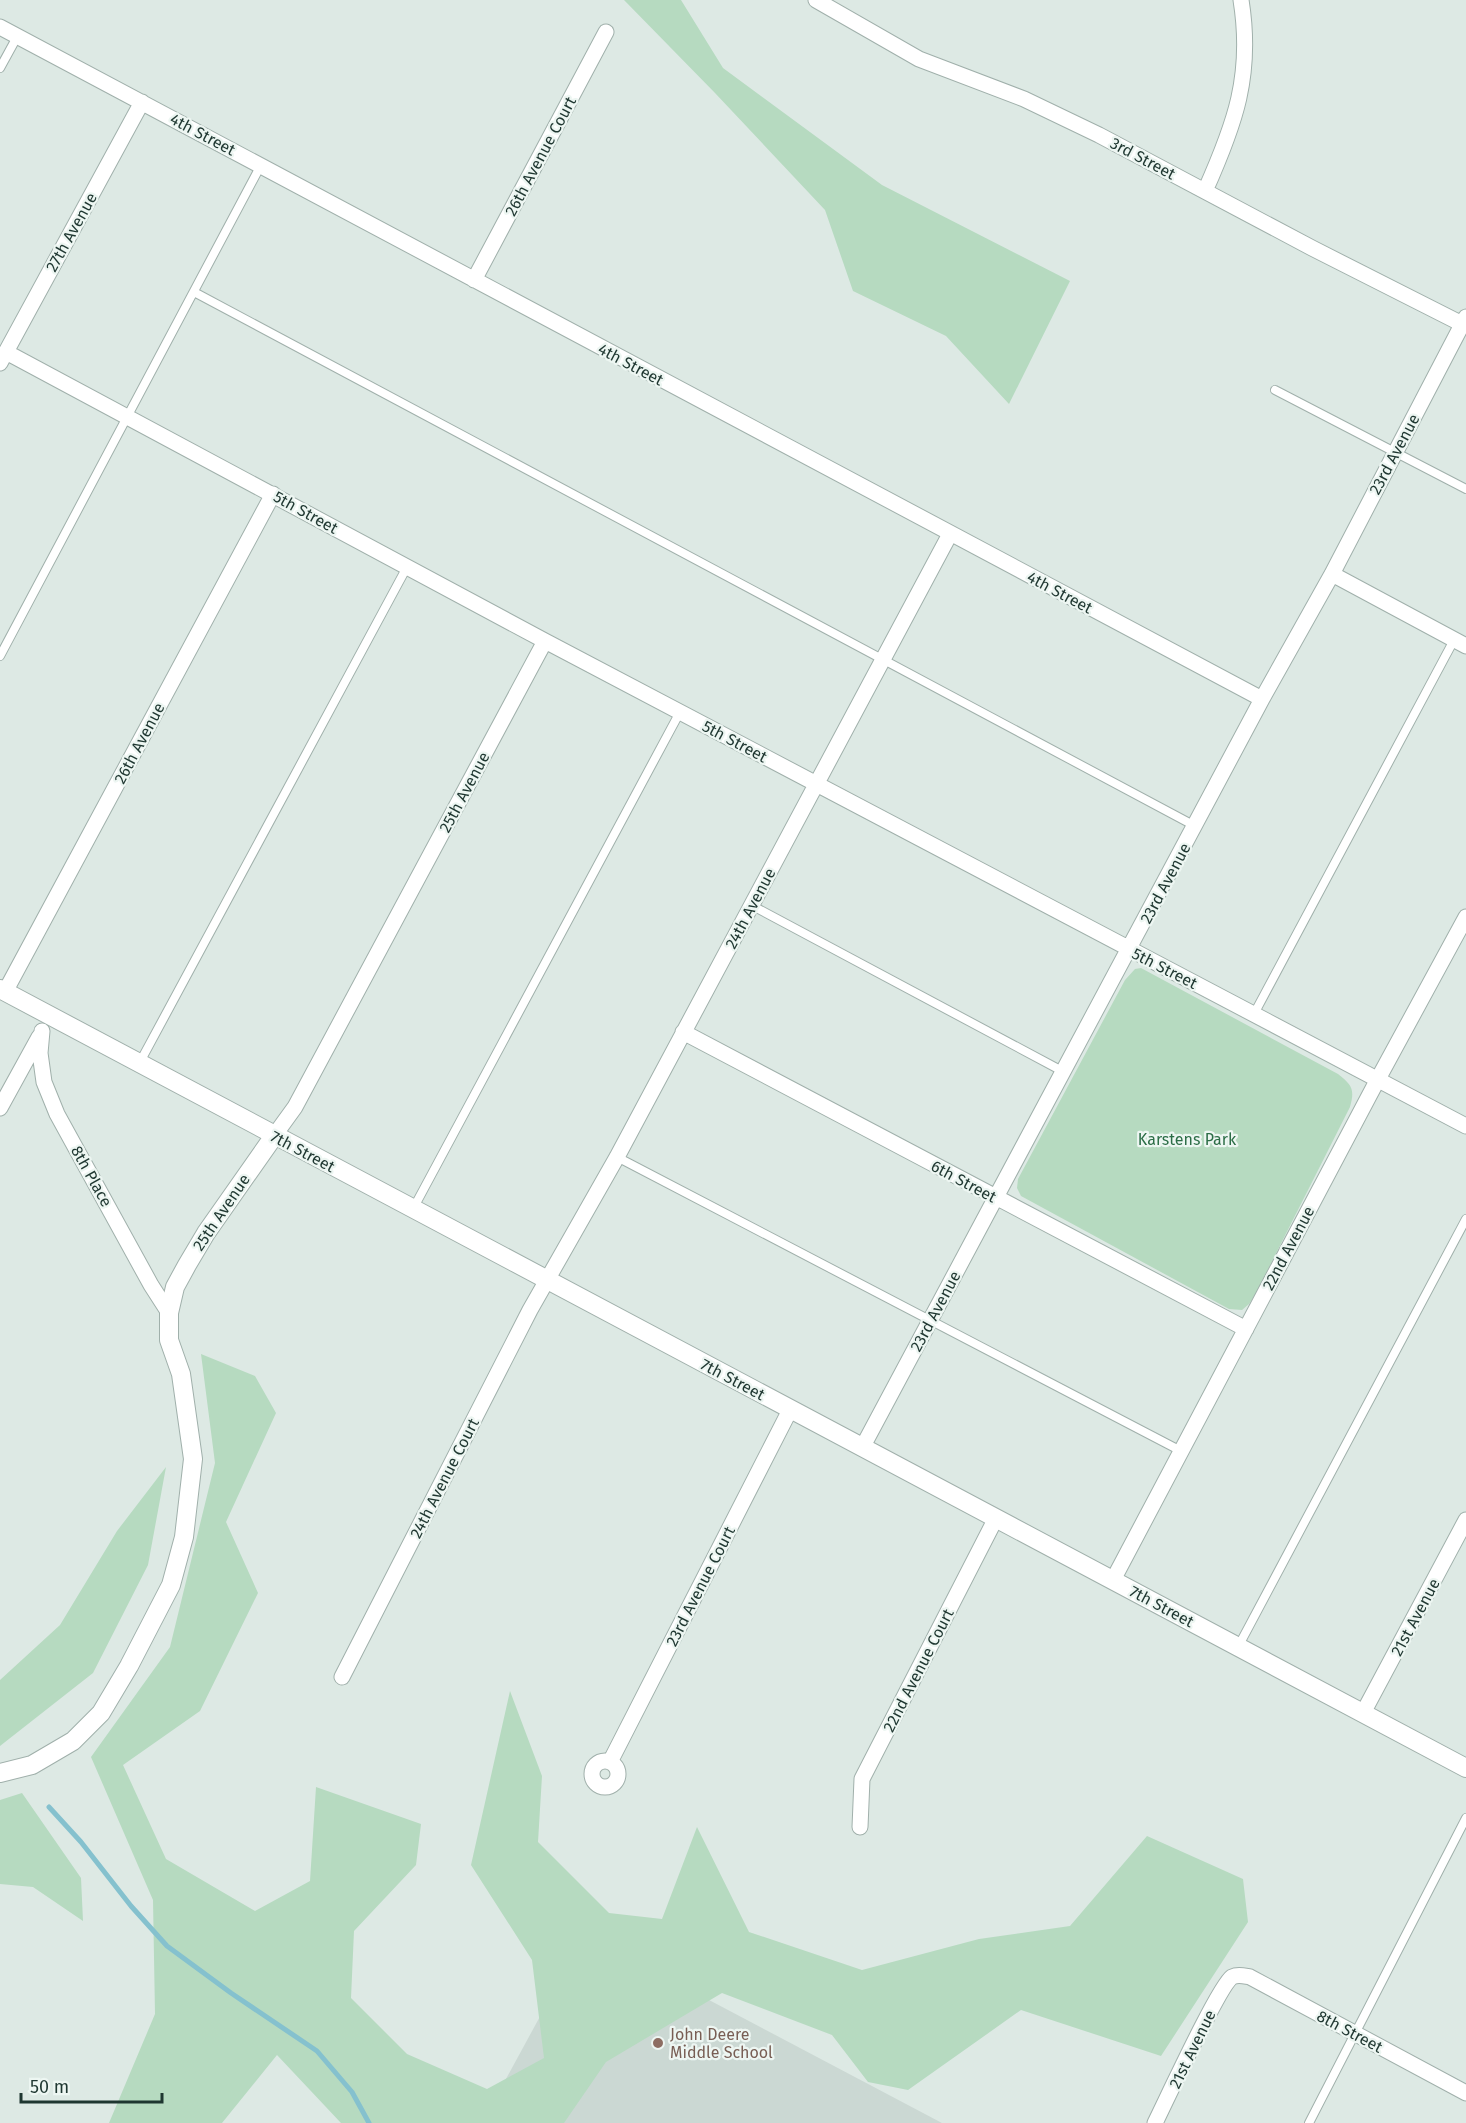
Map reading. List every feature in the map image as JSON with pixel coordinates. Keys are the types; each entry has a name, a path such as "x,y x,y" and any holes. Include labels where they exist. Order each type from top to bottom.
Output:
{"street":[{"name":"3rd Street","path":"816,0 919,59 1042,108 1099,135 1389,288 1465,322"},
{"path":"1205,191 1233,126 1243,85 1245,41 1241,0"},
{"name":"4th Street","path":"0,27 1262,699"},
{"name":"26th Avenue Court","path":"474,280 606,32"},
{"name":"27th Avenue","path":"3,358 142,102"},
{"name":"23rd Avenue","path":"862,1448 1465,322"},
{"name":"5th Street","path":"3,358 273,494 545,641 1466,1126"},
{"name":"26th Avenue","path":"3,991 273,494"},
{"name":"24th Avenue","path":"548,1281 617,1157 950,534"},
{"path":"1332,574 1460,643"},
{"name":"25th Avenue","path":"0,1773 32,1765 63,1747 73,1741 101,1713 129,1666 171,1586 184,1537 193,1459 181,1374 169,1340 169,1313 175,1287 206,1233 295,1107 545,641"},
{"name":"22nd Avenue","path":"1113,1580 1466,917"},
{"name":"7th Street","path":"3,991 46,1023 139,1064 1466,1767"},
{"path":"0,1108 46,1023"},
{"name":"8th Place","path":"46,1023 40,1053 44,1082 57,1114 151,1285 169,1313"},
{"name":"6th Street","path":"683,1032 1246,1329"},
{"name":"24th Avenue Court","path":"342,1677 530,1310 548,1281"},
{"name":"23rd Avenue Court","path":"610,1762 790,1410"},
{"name":"22nd Avenue Court","path":"860,1827 862,1779 996,1518"},
{"name":"21st Avenue","path":"1363,1713 1466,1520"},
{"name":"8th Street","path":"1232,1977 1241,1975 1250,1977 1466,2093"},
{"name":"21st Avenue","path":"1155,2123 1218,1997 1232,1977"}],"lane":[{"path":"0,68 17,37"},
{"path":"0,656 261,165"},
{"path":"194,292 1195,826"},
{"path":"1275,390 1466,489"},
{"path":"139,1064 406,567"},
{"path":"1254,1014 1460,643"},
{"path":"413,1209 680,712"},
{"path":"751,905 1064,1072"},
{"path":"617,1157 1180,1451"},
{"path":"1238,1647 1466,1219"},
{"path":"1310,2123 1466,1818"}],"shaded area":[{"name":"John Deere Middle School","path":"586,1932 639,1963 942,2123 482,2123"}],"green space":[{"path":"624,0 681,0 723,68 882,185 1070,281 1009,404 946,336 853,291 825,210"},
{"name":"Karstens Park","path":"1141,968 1338,1074 1351,1088 1350,1107 1256,1293 1242,1310 1229,1309 1021,1196 1017,1188 1018,1179 1125,980 1135,969"},
{"path":"201,1354 255,1376 276,1413 226,1522 258,1593 200,1711 123,1765 166,1859 255,1911 310,1881 316,1787 421,1824 416,1865 354,1931 351,1998 407,2054 487,2089 544,2058 532,1960 471,1865 510,1691 542,1776 538,1842 609,1913 662,1919 697,1827 749,1932 862,1970 979,1939 1070,1926 1147,1836 1243,1879 1248,1922 1161,2056 1021,2010 908,2090 868,2082 832,2035 722,1993 606,2062 564,2123 341,2123 277,2055 222,2123 109,2123 155,2014 153,1900 91,1757 170,1647 215,1463"},
{"path":"166,1467 148,1565 93,1673 0,1746 0,1680 60,1625 117,1531"},
{"path":"22,1793 81,1878 83,1921 33,1887 0,1884 0,1800"}],"waterway":[{"path":"49,1807 167,1946 231,1993 317,2051 352,2092 369,2123"}],"place":[{"name":"John Deere Middle School","path":"658,2043"}]}
